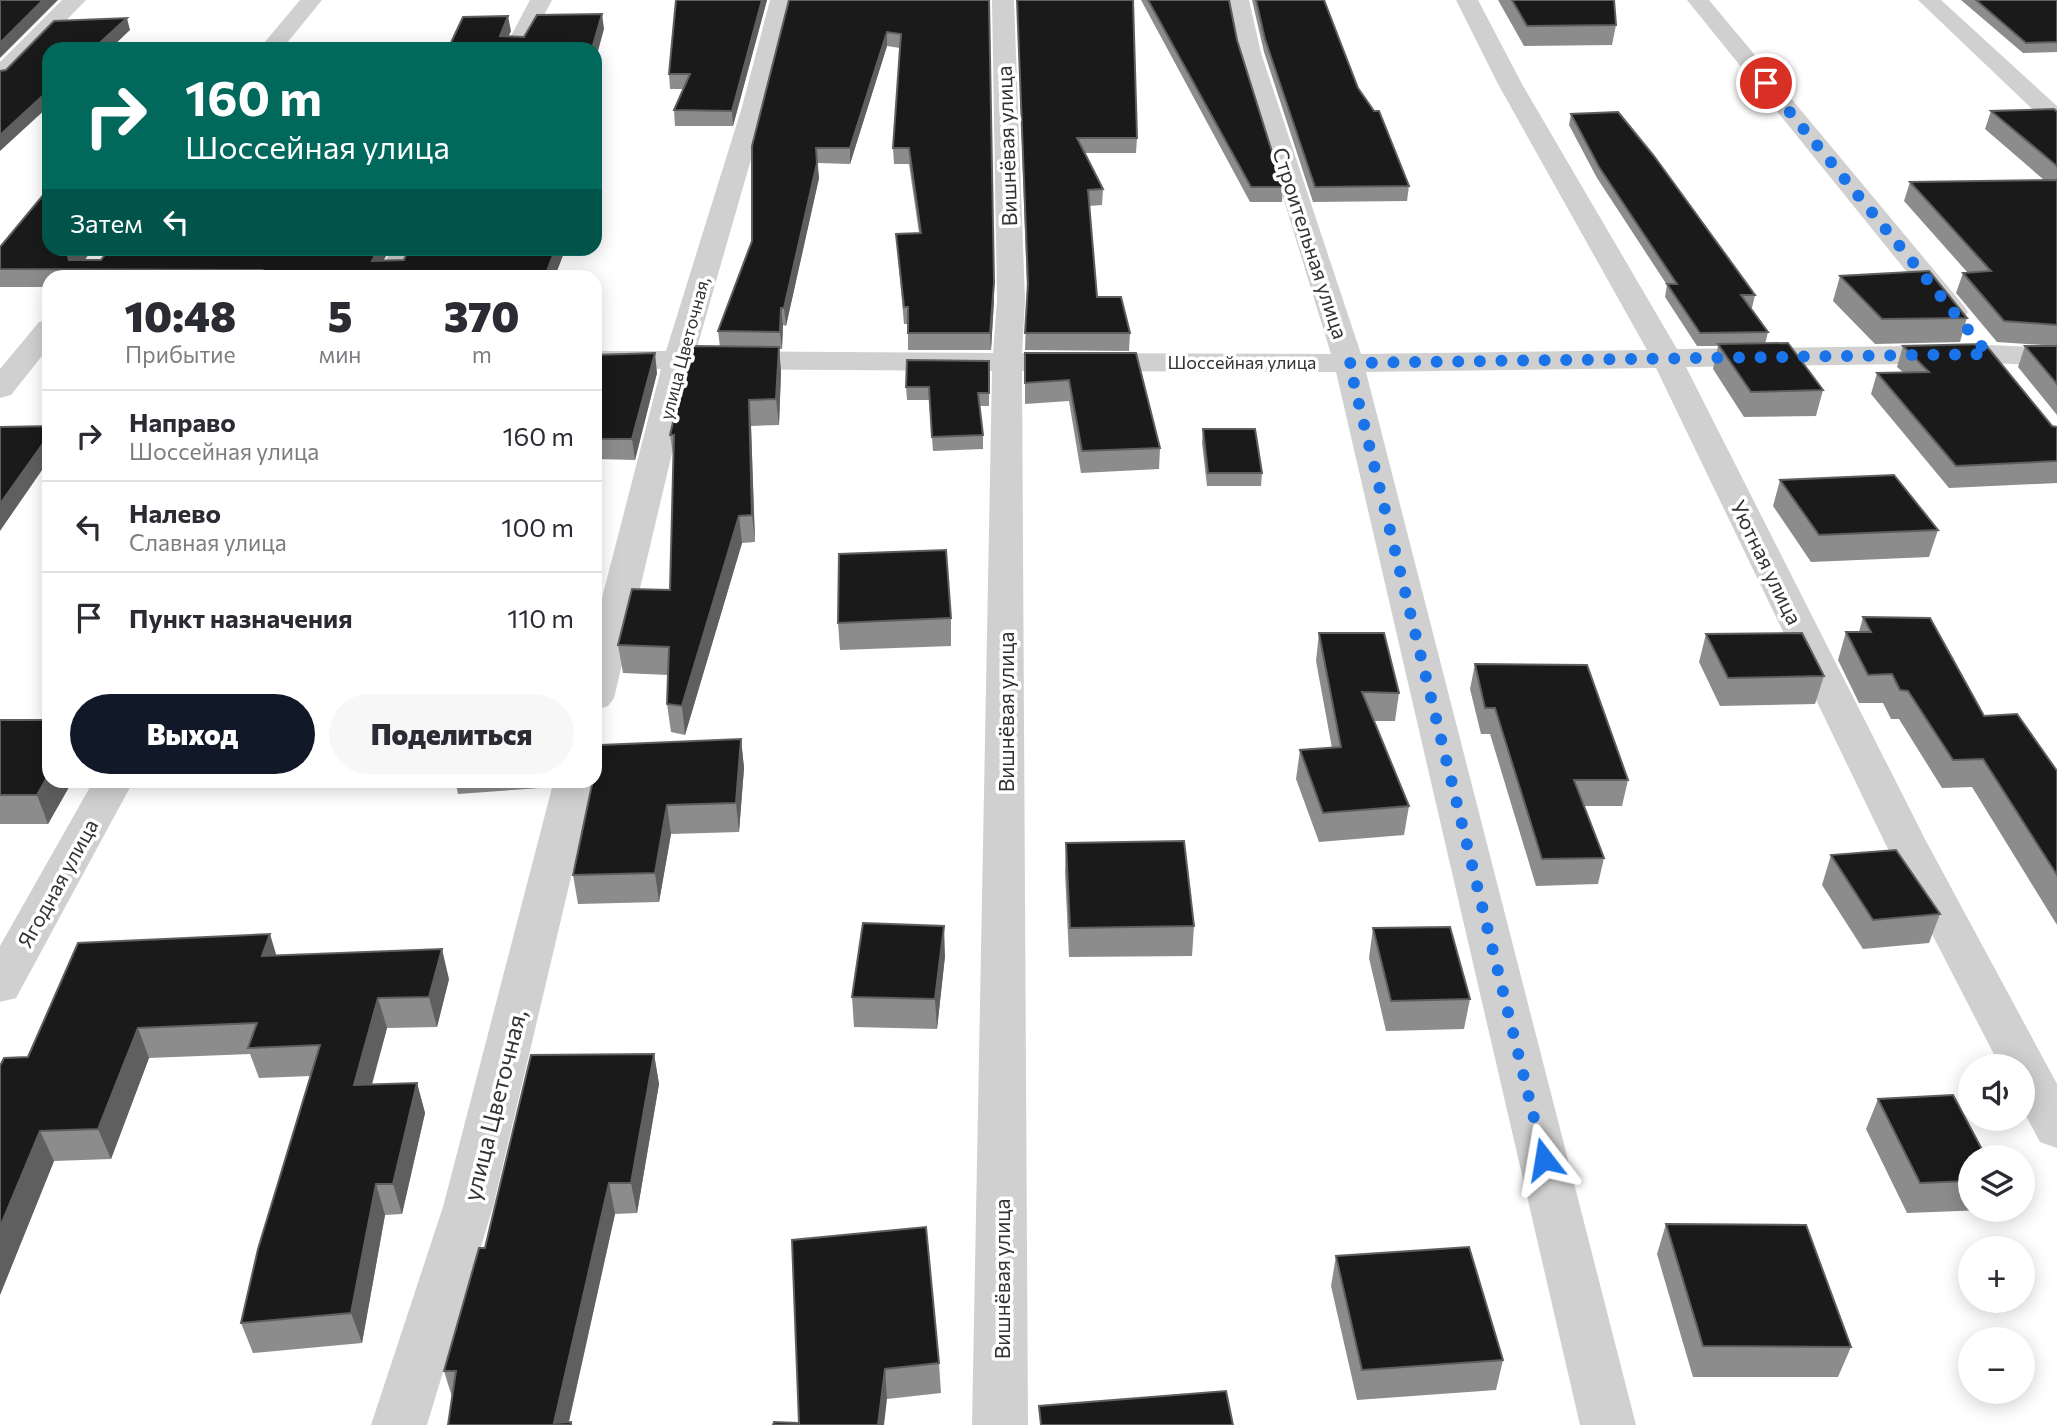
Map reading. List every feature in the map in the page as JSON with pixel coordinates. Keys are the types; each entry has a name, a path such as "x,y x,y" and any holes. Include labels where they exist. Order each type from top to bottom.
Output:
{"street":[{"path":"0,75 47,25 75,0"},
{"path":"276,42 311,0"},
{"path":"518,42 541,0"},
{"name":"улица Цветочная,","path":"602,670 679,359 754,107 781,0"},
{"name":"Вишнёвая улица","path":"1000,1425 1007,361 1011,300 1003,0"},
{"name":"Строительная улица","path":"1238,0 1250,53 1349,363 1608,1425"},
{"name":"Уютная улица","path":"1467,0 1510,84 1666,357 1905,841 2057,1129"},
{"path":"1698,0 1997,364"},
{"path":"1929,0 2057,119"},
{"path":"0,389 42,337"},
{"name":"Шоссейная улица","path":"602,360 1349,363 1666,357 1997,364 2057,357"},
{"name":"Ягодная улица","path":"0,986 110,788"},
{"name":"улица Цветочная,","path":"400,1425 468,1207 572,788"}],"building":[{"path":"0,0 43,0 0,43"},
{"path":"676,0 762,0 732,111 674,110 690,74 669,74"},
{"path":"789,0 989,0 994,283 990,333 908,333 908,307 904,307 896,234 921,233 909,148 893,148 901,34 887,32 850,148 816,148 817,163 784,308 781,308 780,332 718,331 752,241 752,146"},
{"path":"1017,0 1133,0 1137,138 1077,138 1103,189 1088,190 1097,297 1121,297 1130,333 1025,333 1028,283"},
{"path":"1148,0 1229,0 1237,40 1283,187 1251,187"},
{"path":"1256,0 1324,0 1358,88 1374,111 1379,111 1409,186 1315,187 1265,39"},
{"path":"1512,0 1614,0 1616,25 1527,26"},
{"path":"1976,0 2057,0 2057,42 2026,43"},
{"path":"602,14 594,42 451,42 463,17 508,16 500,36 524,37 537,15"},
{"path":"127,18 101,42 42,42 42,96 0,135 0,71 6,70 54,21"},
{"path":"2054,109 2057,112 2057,166 1991,111"},
{"path":"1618,112 1654,156 1755,295 1741,295 1768,332 1700,333 1667,284 1677,284 1599,167 1571,114"},
{"path":"2057,180 2057,325 2004,321 1963,273 1991,271 1910,182"},
{"path":"42,196 42,256 69,256 69,260 101,260 104,256 374,256 372,261 404,260 406,256 553,256 547,270 0,269 0,247"},
{"path":"1929,271 1967,318 1882,319 1840,276"},
{"path":"1788,343 1823,390 1751,392 1718,344"},
{"path":"1985,344 2052,426 2057,427 2057,461 1956,466 1877,373 1929,372 1903,346"},
{"path":"691,346 779,347 776,399 749,400 752,515 739,516 682,706 667,704 669,647 618,645 632,589 670,590 674,435 670,435"},
{"path":"2025,346 2057,346 2057,384"},
{"path":"655,353 632,439 602,439 602,355"},
{"path":"1025,353 1136,353 1160,448 1082,451 1069,380 1025,383"},
{"path":"907,360 989,361 989,393 978,393 983,435 932,437 929,387 906,387"},
{"path":"42,426 42,445 0,504 0,427"},
{"path":"1203,429 1255,429 1262,473 1208,473"},
{"path":"1894,475 1938,530 1819,535 1780,480"},
{"path":"946,550 951,618 838,623 839,554"},
{"path":"1863,617 1930,618 1984,716 2017,714 2057,771 2057,875 1983,759 1953,760 1908,691 1900,690 1892,674 1868,675 1846,632 1871,632"},
{"path":"1319,633 1384,633 1399,693 1362,692 1409,806 1323,813 1300,750 1341,747"},
{"path":"1802,633 1824,676 1728,678 1706,634"},
{"path":"1475,664 1587,665 1628,780 1574,780 1604,858 1542,859 1495,708 1485,708"},
{"path":"0,720 42,720 42,786 37,795 0,795"},
{"path":"741,739 736,803 667,805 655,873 573,875 591,788 602,788 602,745"},
{"path":"1184,841 1194,926 1070,928 1066,843"},
{"path":"1896,850 1940,914 1873,920 1831,855"},
{"path":"863,923 944,926 935,999 852,997"},
{"path":"1450,927 1470,999 1391,1001 1373,928"},
{"path":"270,934 262,956 442,949 429,997 378,998 354,1085 417,1083 393,1184 376,1184 351,1313 241,1323 258,1249 320,1045 248,1048 257,1023 138,1028 98,1129 40,1131 0,1227 0,1066 4,1058 28,1057 78,943"},
{"path":"654,1054 631,1183 609,1183 554,1423 571,1422 571,1425 448,1425 456,1371 444,1371 479,1248 485,1248 531,1055"},
{"path":"1953,1095 1958,1104 1958,1131 1972,1131 1980,1145 1958,1145 1958,1181 1920,1183 1878,1099"},
{"path":"1666,1224 1806,1225 1851,1347 1703,1346"},
{"path":"926,1227 939,1363 885,1369 878,1425 773,1425 774,1422 799,1423 792,1240"},
{"path":"1469,1247 1503,1360 1362,1370 1336,1256"},
{"path":"1226,1391 1233,1425 1041,1425 1039,1406"}],"route":[{"path":"1544,1159 1349,363 1988,354 1766,83"}]}
